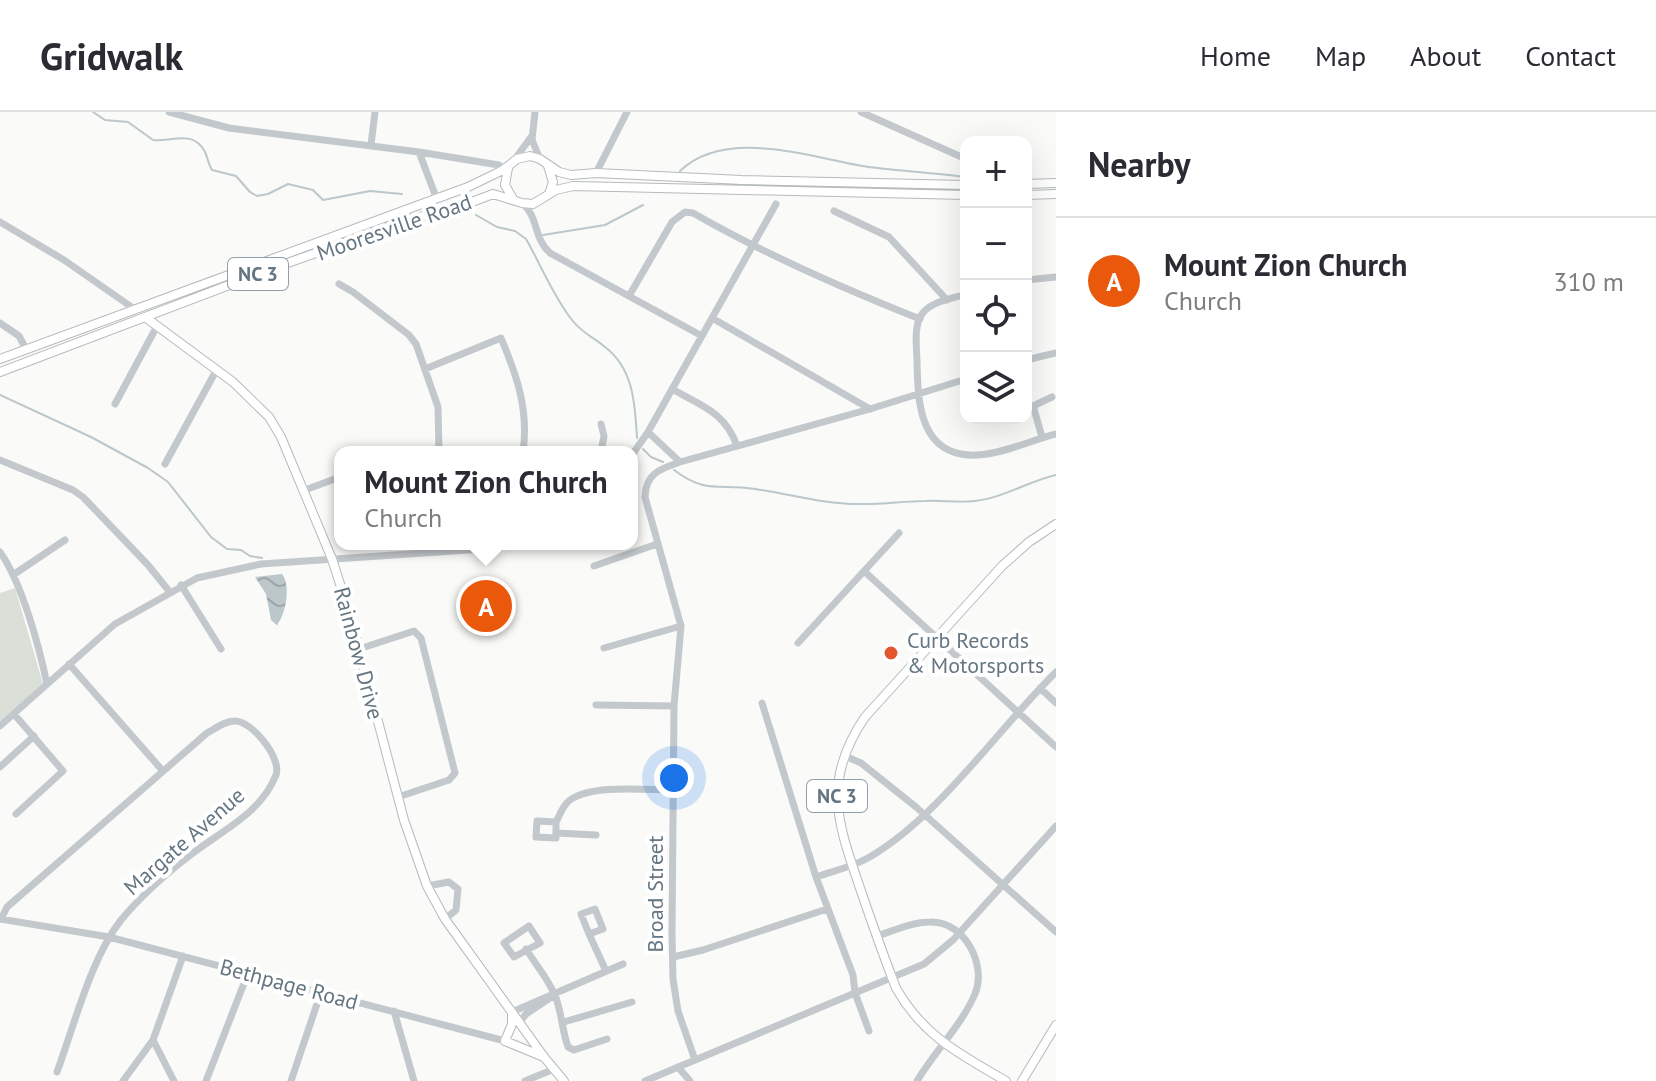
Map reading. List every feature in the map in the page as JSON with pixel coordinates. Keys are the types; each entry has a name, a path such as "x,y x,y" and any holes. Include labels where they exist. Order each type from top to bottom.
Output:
{"main road":[{"name":"Mooresville Road","path":"0,359 481,182 526,156 568,175 596,173 960,185"},
{"path":"544,162 553,182 546,197"},
{"path":"512,163 506,173 505,185 510,195 520,203"},
{"path":"1032,184 1056,183"},
{"name":"Mooresville Road","path":"0,372 320,251 411,219 464,206 490,194 533,204 568,186 960,195"},
{"path":"1032,195 1056,194"},
{"name":"Rainbow Drive","path":"133,308 217,369 269,417 281,437 332,559 398,797 427,886 445,919 544,1057"},
{"name":"NC 3","path":"1006,1081 942,1043 906,1006 892,978 840,832 838,784 845,756 865,717 1010,559 1056,524"},
{"path":"508,1042 512,1012"},
{"path":"508,1042 519,1023"},
{"path":"1022,1081 1056,1025"},
{"name":"Bethpage Road","path":"508,1042 544,1057 564,1081"}],"street":[{"path":"169,112 229,128 371,145 499,165"},
{"path":"371,145 375,112"},
{"path":"535,112 532,135 535,151 544,162"},
{"path":"596,173 627,112"},
{"path":"861,112 960,156"},
{"path":"512,163 532,135"},
{"path":"419,152 436,197"},
{"path":"535,222 538,207 546,197"},
{"path":"520,203 531,211 538,237 548,251 702,336"},
{"path":"638,446 776,204"},
{"path":"834,211 889,237 947,300"},
{"path":"629,296 672,222 685,212 693,213 753,246 850,291 920,319"},
{"name":"Rainbow Drive","path":"0,222 64,260 133,308"},
{"path":"1032,279 1056,277"},
{"path":"339,284 409,335 416,344 440,416 439,446"},
{"path":"960,296 931,306 920,319 916,344 919,406 932,435 954,452 978,455 1056,434"},
{"path":"712,318 870,409"},
{"path":"0,323 19,336 26,349"},
{"path":"115,404 157,326"},
{"path":"425,369 501,338 523,394 523,446"},
{"path":"1032,359 1056,353"},
{"path":"165,464 217,369"},
{"path":"648,432 680,462 960,381"},
{"path":"672,389 725,420 737,446"},
{"path":"1032,405 1052,397"},
{"path":"1032,413 1042,437"},
{"path":"601,424 602,446"},
{"path":"0,460 60,484 83,497 169,591"},
{"name":"Broad Street","path":"680,462 660,469 647,481 645,502 681,626 674,706 673,957 678,1011 695,1060"},
{"path":"305,490 334,479"},
{"path":"798,643 899,533"},
{"path":"13,575 65,540"},
{"path":"594,566 657,544"},
{"path":"0,726 115,624 181,585 219,571 252,565 438,550"},
{"path":"0,552 13,575 47,684"},
{"path":"864,571 1056,747"},
{"path":"181,585 221,649"},
{"path":"604,648 681,626"},
{"path":"359,649 414,631 421,638 429,667 455,773 449,780 398,797"},
{"path":"0,919 7,907 162,770 69,664"},
{"path":"816,877 852,865 881,850 924,814 1056,672"},
{"path":"1040,688 1056,703"},
{"path":"762,703 816,877 853,975 855,993 869,1031"},
{"path":"596,705 674,706"},
{"path":"14,714 63,771 16,814"},
{"name":"Margate Avenue","path":"57,1072 109,937 129,912 188,857 245,817 272,781 277,768 276,758 269,748 246,725 236,721 207,733 162,770"},
{"path":"0,767 34,736"},
{"path":"845,756 861,763 924,814 1056,932"},
{"path":"556,822 537,821 536,837 556,838 556,822 564,806 580,796 613,790 673,790"},
{"path":"645,1081 924,964 959,934 1056,826"},
{"path":"556,833 596,835"},
{"path":"427,886 449,882 458,889 456,910 445,919"},
{"path":"673,957 827,909"},
{"name":"Bethpage Road","path":"0,919 109,937 508,1042"},
{"path":"877,936 930,922 943,924 967,941 975,956 978,982 971,1002 917,1081"},
{"path":"529,926 540,943 526,949 514,957 504,943 529,926"},
{"path":"589,934 606,971"},
{"path":"526,949 554,994 570,1050 607,1039"},
{"path":"123,1081 153,1040 183,956"},
{"path":"512,1012 623,964"},
{"path":"206,1081 248,973"},
{"path":"291,1081 321,992"},
{"path":"519,1023 526,1014 548,1002 554,994"},
{"path":"564,1022 632,1002"},
{"path":"394,1011 414,1081"},
{"path":"153,1040 174,1081"},
{"path":"678,1067 690,1081"},
{"path":"525,1081 554,1069"}],"shaded area":[{"path":"15,588 43,684 0,721 0,593"}],"water":[{"path":"282,574 286,600 277,625 271,620 266,594 255,577"}],"waterway":[{"path":"93,112 105,120 128,122 153,140 182,138 194,141 205,152 212,170 236,176 257,196 288,184 313,190 323,200 370,191 402,194"},
{"path":"680,171 699,158 722,150 746,148 772,149 869,167 960,176"},
{"path":"543,235 605,225 643,205"},
{"path":"476,215 497,227 515,231 526,239 565,311 584,332 615,356 631,388 637,438"},
{"path":"0,395 91,437 148,468 168,482 211,537 227,549 241,550 250,556 262,558"},
{"path":"643,449 663,462"},
{"path":"674,470 696,483 713,487 743,487 832,502 867,504 975,501 996,497 1056,475"}],"place":[{"name":"Mount Zion Church","path":"486,606"},
{"name":"Curb Records & Motorsports","path":"891,653"}]}
